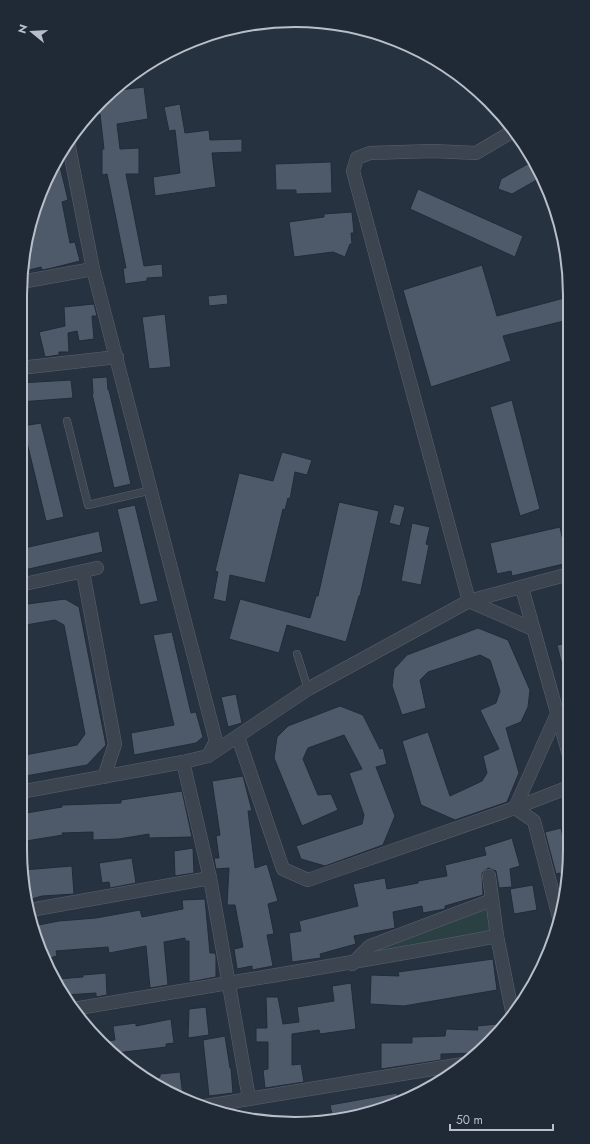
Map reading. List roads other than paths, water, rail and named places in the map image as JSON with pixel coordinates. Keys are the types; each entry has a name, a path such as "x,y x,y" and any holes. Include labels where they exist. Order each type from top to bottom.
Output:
{"street":[{"path":"469,601 353,171 357,158 370,153 433,151 476,153 509,133"},
{"path":"70,150 93,269 152,490 216,741 208,756"},
{"path":"28,281 93,269"},
{"path":"27,367 116,357"},
{"path":"27,584 97,568"},
{"path":"83,572 115,744 104,778"},
{"path":"27,791 104,778 208,756 308,689 469,601 563,576"},
{"path":"522,588 563,735"},
{"path":"469,601 533,629"},
{"path":"515,808 557,714"},
{"path":"238,737 283,869 308,880 515,808 563,789"},
{"path":"183,762 210,878 249,1098"},
{"path":"515,808 534,821 556,907"},
{"path":"488,876 497,936 511,1007"},
{"path":"34,909 210,878"},
{"path":"352,964 370,946 492,900"},
{"path":"79,1008 228,982 352,964 497,936"},
{"path":"214,1104 453,1066"}],"lane":[{"path":"67,421 88,506 152,490"},
{"path":"297,654 308,689"}]}
